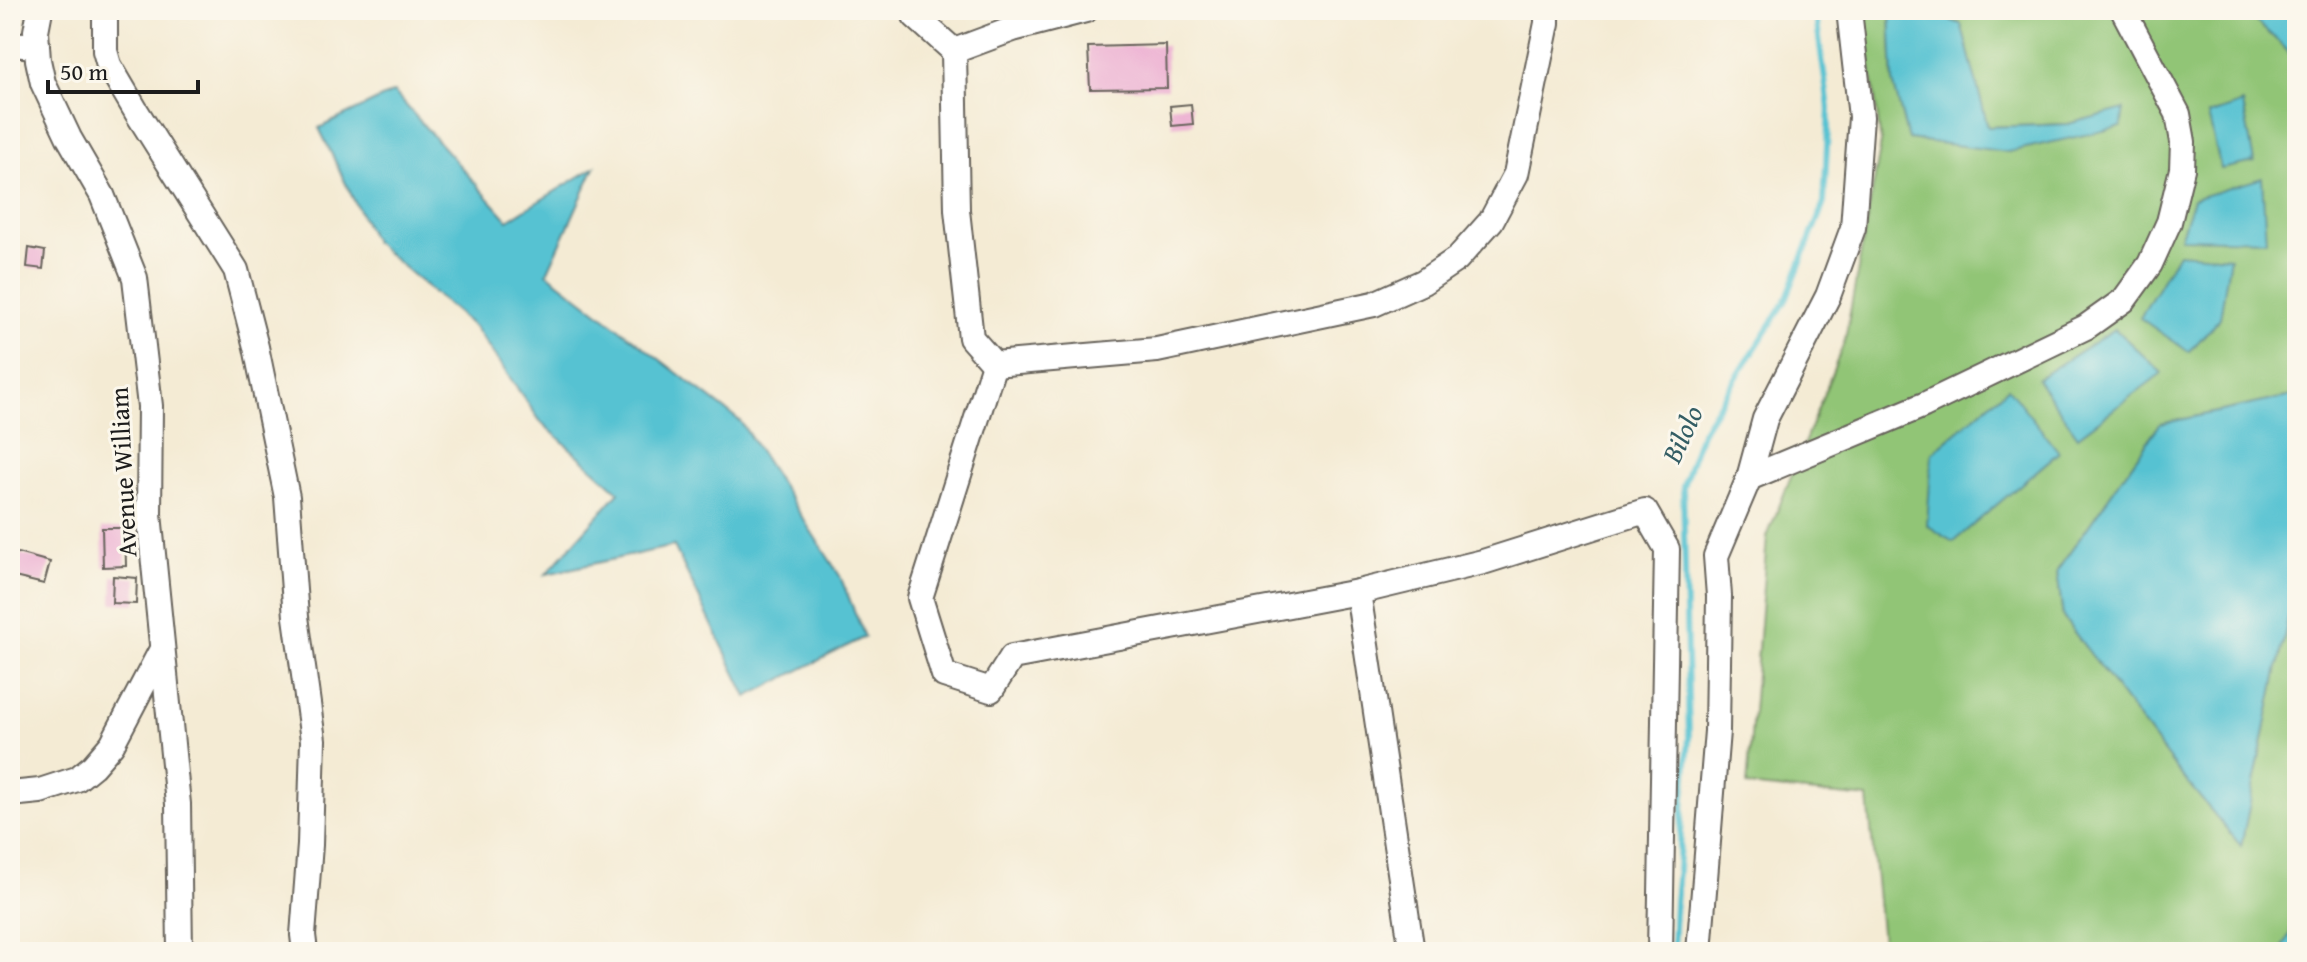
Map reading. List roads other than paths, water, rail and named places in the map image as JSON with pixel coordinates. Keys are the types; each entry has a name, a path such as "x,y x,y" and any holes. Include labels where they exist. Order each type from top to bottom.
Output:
{"street":[{"name":"Avenue William","path":"40,10 36,31 43,83 69,138 102,195 135,278 150,406 149,514 178,804 180,952"},
{"path":"107,10 105,51 109,65 236,270 260,362 287,497 296,617 313,740 303,935 305,952"},
{"path":"915,10 915,16 954,51 957,210 971,338 994,364"},
{"path":"954,51 1013,29 1086,10"},
{"path":"994,364 1157,350 1374,304 1423,282 1457,259 1491,221 1516,174 1547,23 1547,10"},
{"path":"1699,952 1717,731 1719,596 1716,556 1749,478 1765,419 1828,296 1853,228 1861,117 1849,10"},
{"path":"1749,478 1938,399 2086,327 2124,300 2150,264 2169,222 2182,169 2183,142 2178,114 2123,11"},
{"path":"10,44 37,46"},
{"path":"994,364 920,598 944,675 991,690 1012,657 1358,592 1483,562 1645,511 1667,549 1660,952"},
{"path":"1358,592 1412,952"},
{"path":"10,794 40,791 77,779 93,766 112,744 163,647"}],"water":[{"path":"1890,10 1923,10 1961,24 1988,127 2068,124 2124,109 2121,127 2008,152 1908,139 1893,82"},
{"path":"2243,10 2297,10 2297,61 2280,43"},
{"path":"394,92 508,220 595,167 547,273 740,421 840,576 865,637 747,697 674,546 546,574 619,492 541,422 475,328 374,242 319,128"},
{"path":"2243,103 2254,162 2221,169 2208,115"},
{"path":"2262,178 2266,240 2180,238 2193,199"},
{"path":"2178,253 2230,257 2220,318 2189,352 2140,318"},
{"path":"2115,329 2162,373 2078,436 2037,379"},
{"path":"2008,388 2059,452 1953,542 1927,525 1932,453"},
{"path":"2297,395 2297,575 2241,846 2177,770 2063,617 2057,571 2160,424"},
{"path":"2296,921 2297,952 2281,952"}],"waterway":[{"name":"Bilolo","path":"1673,952 1689,738 1683,486 1701,433 1785,302 1824,203 1829,108 1815,10"}]}
